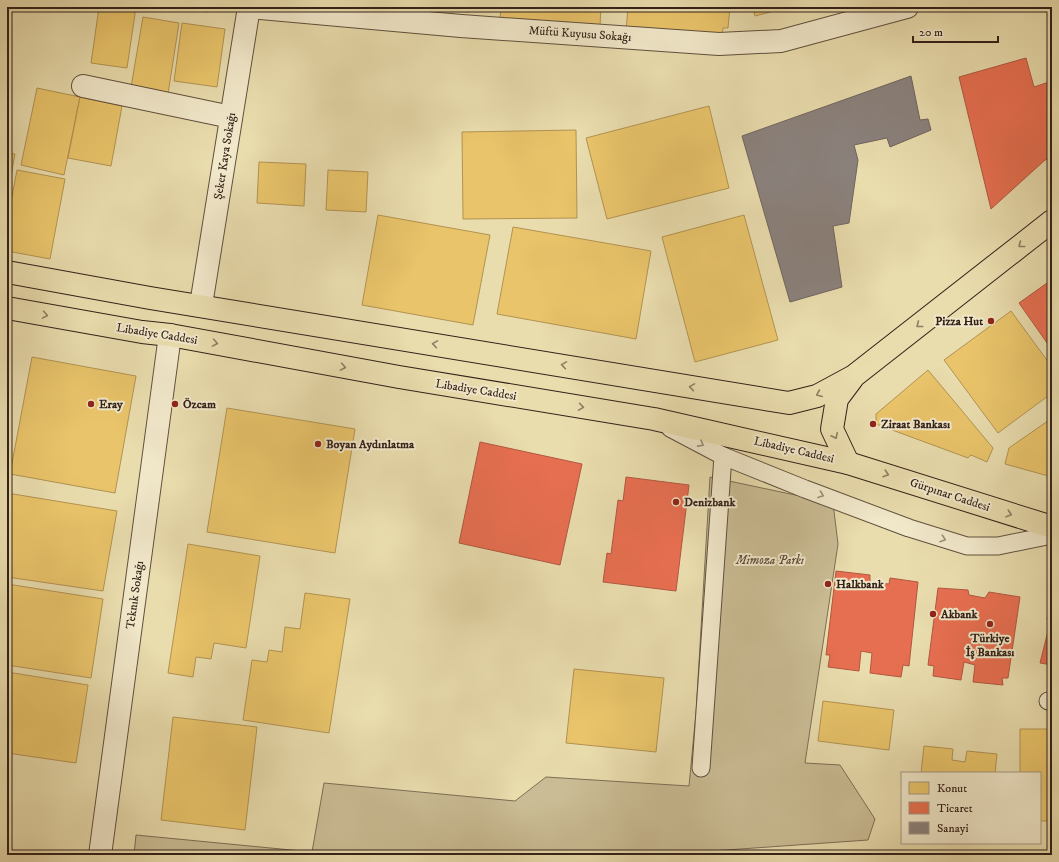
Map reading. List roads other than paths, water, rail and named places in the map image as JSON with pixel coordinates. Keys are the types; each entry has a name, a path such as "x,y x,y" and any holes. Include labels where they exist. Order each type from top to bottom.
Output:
{"main road":[{"name":"Libadiye Caddesi","path":"7,272 150,298 201,305 788,403 817,396 854,376 1052,221"},
{"name":"Libadiye Caddesi","path":"7,308 654,419 848,462"},
{"name":"Libadiye Caddesi","path":"848,462 832,429 837,399 854,376"},
{"name":"Gürpınar Caddesi","path":"848,462 1052,527"}],"street":[{"name":"Müftü Kuyusu Sokağı","path":"248,7 460,26 719,44 782,41 907,7"},
{"name":"Şeker Kaya Sokağı","path":"201,305 248,7"},
{"path":"83,86 231,117"},
{"name":"Teknık Sokağı","path":"100,855 170,335"}],"lane":[{"path":"654,419 722,456 909,528 967,546 998,546 1052,535"},
{"path":"701,768 722,456"}],"place":[{"name":"Pizza Hut","path":"991,321"},
{"name":"Eray","path":"91,404"},
{"name":"Özcam","path":"175,404"},
{"name":"Ziraat Bankası","path":"873,424"},
{"name":"Boyan Aydınlatma","path":"318,444"},
{"name":"Denizbank","path":"676,502"},
{"name":"Halkbank","path":"828,584"},
{"name":"Akbank","path":"933,614"},
{"name":"Türkiye İş Bankası","path":"990,624"}],"park label":[{"name":"Mimoza Parkı","path":"770,560"}]}
